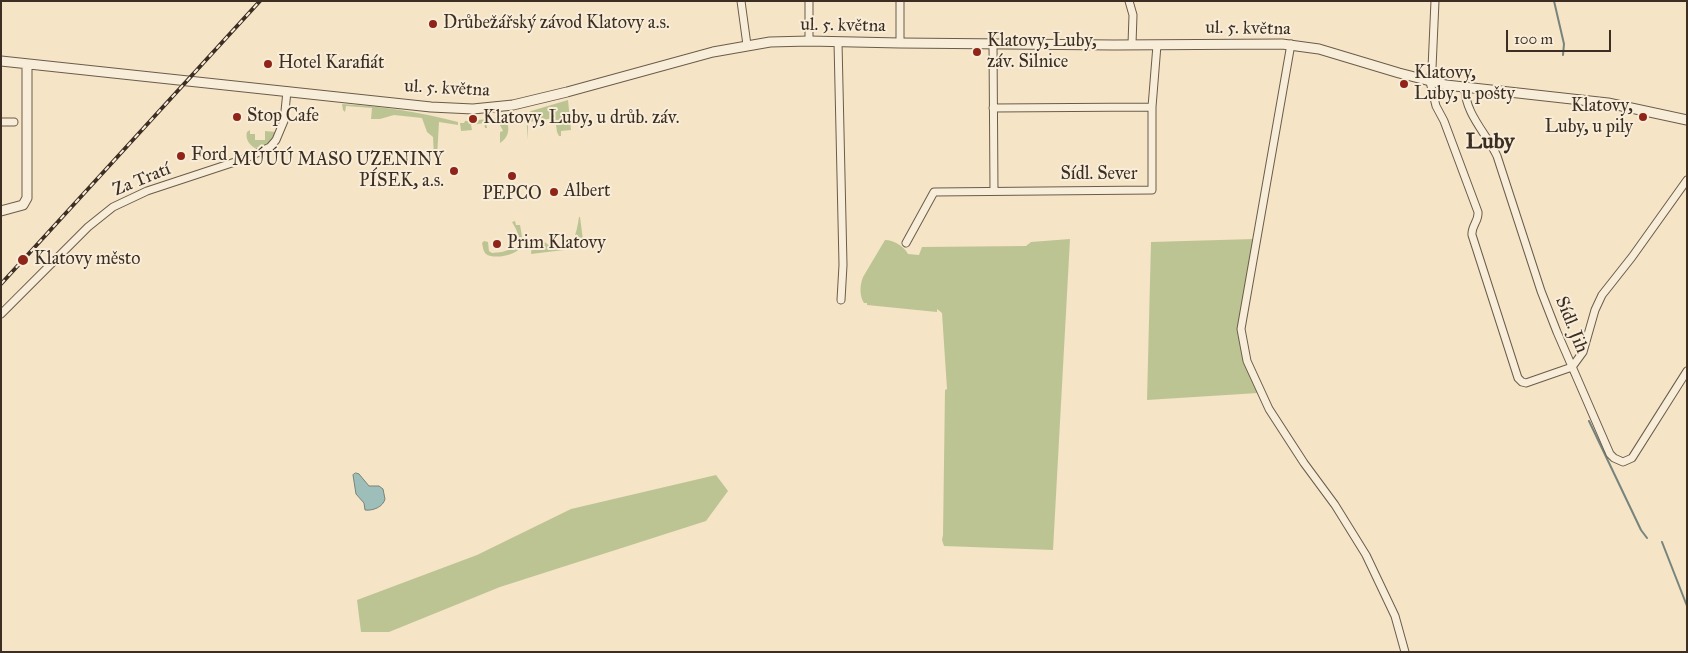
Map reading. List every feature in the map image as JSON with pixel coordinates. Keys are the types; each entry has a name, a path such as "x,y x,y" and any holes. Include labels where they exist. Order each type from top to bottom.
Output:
{"street":[{"path":"741,1 747,45"},
{"path":"809,1 809,41"},
{"path":"900,1 900,44"},
{"path":"1129,1 1133,15 1132,44"},
{"path":"1435,1 1430,82 1436,106 1444,121 1478,212 1478,219 1472,229 1472,235 1518,378 1526,383 1572,367 1610,454 1623,462 1632,458 1636,453 1687,371"},
{"name":"ul. 5. května","path":"1,61 446,109 484,109 536,100 688,58 747,45 783,41 900,44 1291,44 1319,49 1430,82 1465,88 1608,103 1687,120"},
{"path":"838,42 843,265 840,300"},
{"path":"993,44 994,191"},
{"path":"1291,44 1240,329 1247,361 1269,409 1304,463 1335,505 1366,555 1395,616 1405,652"},
{"name":"Sídl. Sever","path":"906,243 934,192 1152,190 1152,107 1157,45"},
{"path":"1,211 23,205 26,198 27,64"},
{"name":"Sídl. Jih","path":"1465,88 1466,104 1497,156 1541,291 1572,367"},
{"name":"Za Tratí","path":"1,314 88,227 113,207 142,193 244,159 270,147 276,140 284,121 287,91"},
{"path":"993,108 1152,107"},
{"path":"1,122 14,122"},
{"name":"Sídl. Jih","path":"1572,367 1583,352 1594,310 1602,295 1632,257 1687,180"}],"green space":[{"path":"568,100 571,130 561,131 561,136 559,136 555,118 528,122 528,140 526,115 531,111"},
{"path":"342,104 415,112 458,122 458,125 439,122 437,157 434,157 433,137 427,132 422,118 394,115 380,119 371,119 372,108 346,106 345,112"},
{"path":"502,118 504,122 507,122 508,131 505,139 500,143 500,132 503,131 498,121 486,122 487,128 485,128 484,123 471,125 472,130 461,131 460,123 465,121"},
{"path":"250,130 250,134 255,134 255,140 265,140 265,131 276,132 267,145 255,148 247,139 247,132"},
{"path":"579,217 583,240 564,250 531,254 532,243 540,239 554,248 566,248 573,240"},
{"path":"515,221 516,225 520,225 522,245 520,249 506,256 495,257 486,254 482,243 484,241 488,242 489,251 492,253 517,247 518,234 512,222"},
{"path":"1070,239 1053,550 944,546 942,540 945,390 947,389 942,313 937,309 937,312 867,305 862,300 861,293 863,277 885,240 898,244 908,254 919,255 922,247 1026,246 1031,242"},
{"path":"1254,239 1243,295 1240,333 1258,393 1147,400 1151,242"},
{"path":"716,475 728,491 706,521 500,587 389,632 361,632 357,600 477,555 571,509"}],"water":[{"path":"356,473 369,486 379,486 383,489 385,499 380,506 371,510 365,510 364,503 356,494 353,475"}],"waterway":[{"path":"1554,1 1564,44 1563,55"},
{"path":"1589,421 1641,530 1647,538"},
{"path":"1662,542 1687,606"}],"railway":[{"path":"1,284 260,1"}],"place":[{"name":"Drůbežářský závod Klatovy a.s.","path":"433,24"},
{"name":"Klatovy, Luby, záv. Silnice","path":"977,52"},
{"name":"Hotel Karafiát","path":"268,64"},
{"name":"Klatovy, Luby, u pošty","path":"1404,84"},
{"name":"Stop Cafe","path":"237,117"},
{"name":"Klatovy, Luby, u pily","path":"1643,117"},
{"name":"Klatovy, Luby, u drůb. záv.","path":"473,119"},
{"name":"Ford","path":"181,156"},
{"name":"MÚÚÚ MASO UZENINY PÍSEK, a.s.","path":"454,171"},
{"name":"PEPCO","path":"512,176"},
{"name":"Albert","path":"554,192"},
{"name":"Prim Klatovy","path":"497,244"},
{"name":"Klatovy město","path":"23,260"}],"district":[{"name":"Luby","path":"1490,143"}]}
